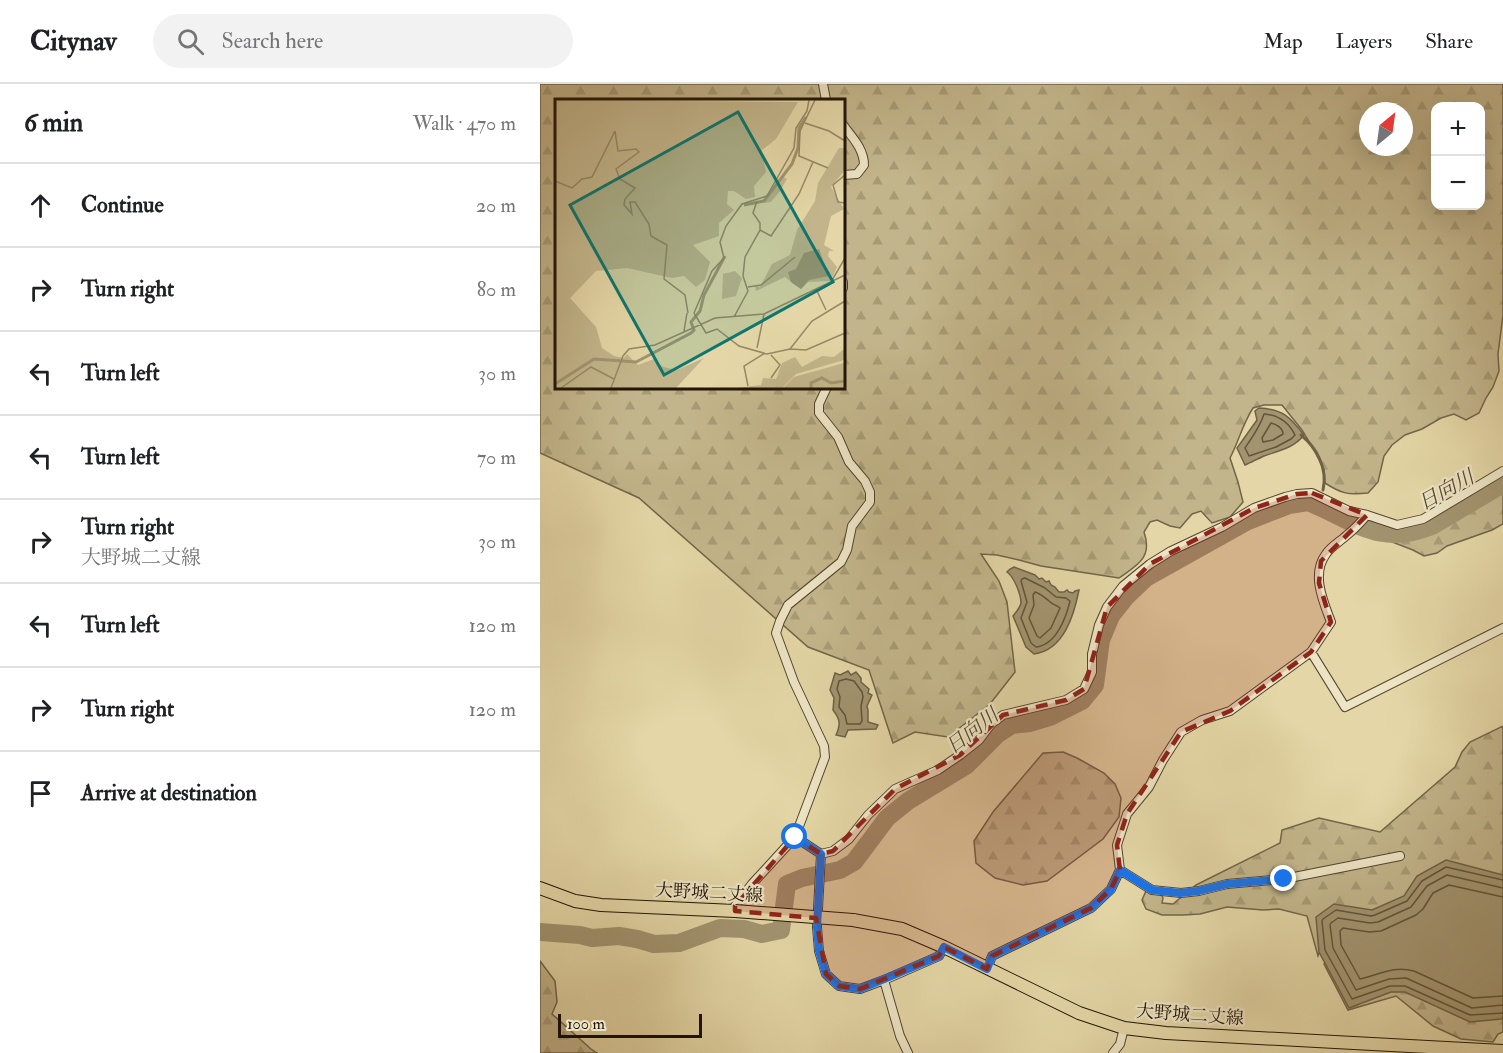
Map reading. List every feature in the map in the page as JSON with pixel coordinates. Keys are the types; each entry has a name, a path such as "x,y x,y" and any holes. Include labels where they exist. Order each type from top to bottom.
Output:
{"main road":[{"name":"大野城二丈線","path":"540,888 575,901 601,905 735,911 853,920 902,929 1079,1013 1124,1028 1166,1034 1413,1049 1500,1048"}],"street":[{"path":"823,84 826,99"},
{"path":"844,126 858,144 864,165 857,174 844,175"},
{"path":"735,911 735,906 752,884 795,837 825,757 824,746 794,682 776,633 788,605 841,562 847,550 852,526 870,502 870,492 865,481 849,462 838,437 819,413 819,404 827,388"},
{"path":"820,859 849,839 868,815 895,789 938,770 960,755 979,740 1003,715 1066,700 1084,689 1092,672 1092,654 1099,625 1107,607 1123,586 1150,564 1171,551 1222,527 1254,508 1297,494 1312,493 1349,511 1397,525 1423,519 1503,471"},
{"path":"987,969 992,956 1091,908 1111,889 1120,870 1117,845 1127,813 1149,787 1181,732 1202,720 1230,711 1311,652 1331,621 1319,583 1322,561 1326,552 1350,533 1367,515"},
{"path":"1311,652 1345,707 1503,628"},
{"path":"795,837 820,859 817,927 819,951 826,974 839,986 860,989 939,956 944,947"},
{"path":"1120,870 1152,890 1180,893 1227,884 1284,879 1400,856"},
{"path":"884,980 900,1036 908,1053"},
{"path":"1113,1053 1120,1044 1124,1028"}],"highlighted area":[{"path":"1312,493 1367,515 1321,561 1319,583 1331,622 1311,652 1230,711 1181,732 1127,814 1117,845 1120,870 1111,889 1091,908 992,956 987,969 944,947 939,956 860,989 839,986 826,974 816,918 735,911 735,906 795,837 821,854 833,851 895,789 960,755 1003,715 1066,700 1084,689 1107,607 1150,564 1254,508 1297,494"}],"green space":[{"path":"540,84 1503,84 1503,315 1498,354 1499,371 1479,413 1466,420 1454,414 1405,435 1392,445 1384,456 1378,482 1368,493 1355,494 1341,492 1325,483 1324,470 1313,448 1282,405 1264,405 1253,408 1230,458 1243,502 1230,517 1212,523 1201,511 1192,514 1180,528 1157,520 1150,522 1144,532 1145,555 1137,565 1119,578 981,554 999,581 1007,602 1015,672 990,704 948,737 915,732 893,743 869,670 808,647 639,498 540,453"},
{"path":"1503,486 1503,524 1492,530 1447,546 1437,553 1424,556 1392,542 1414,537 1429,530"},
{"path":"1503,726 1503,877 1404,898 1322,946 1318,956 1307,916 1279,909 1227,907 1200,914 1162,915 1146,909 1142,900 1146,891 1152,886 1159,888 1163,898 1162,903 1173,904 1196,885 1280,843 1282,830 1319,818 1380,832 1455,767 1470,742"},
{"path":"1063,752 1104,773 1115,784 1121,798 1119,817 1103,839 1047,881 1023,885 995,878 976,863 974,841 993,812 1043,753"},
{"path":"540,961 555,981 557,1002 552,1014 597,1053 540,1053"},
{"path":"1330,961 1370,983 1503,1006 1503,1032 1498,1034 1493,1042 1461,1039 1433,1026 1396,996 1348,1010 1324,964"}],"water":[{"path":"1259,408 1274,410 1285,415 1304,435 1291,446 1245,465 1237,448 1257,420 1255,411"},
{"path":"1014,567 1035,575 1039,579 1042,578 1046,582 1049,581 1059,592 1067,590 1073,593 1079,590 1074,610 1060,639 1053,646 1034,654 1026,647 1013,616 1021,603 1017,586 1007,572"},
{"path":"848,671 851,675 856,672 861,682 869,689 868,693 872,695 867,706 868,722 878,725 876,729 848,730 845,737 836,735 839,722 833,710 834,698 830,690 835,673 840,675"},
{"path":"1446,860 1503,875 1503,1017 1470,1022 1405,992 1391,992 1349,1008 1319,952 1316,917 1334,904 1372,910 1404,896 1417,876"}],"waterway":[{"path":"1301,435 1312,446 1320,460 1324,474 1323,490"},
{"name":"日向川","path":"540,932 592,938 619,936 654,944 679,943 720,928 744,929 762,934 781,930 787,884 802,878 840,870 854,862 887,818 908,801 967,765 998,734 1012,725 1050,717 1082,701 1095,685 1101,640 1111,616 1126,597 1146,578 1248,521 1289,505 1308,502 1367,529 1396,534 1432,526 1503,484"}],"route":[{"path":"795,837 821,854 817,927 819,951 826,974 839,986 860,989 939,956 944,947 987,969 992,956 1091,908 1111,889 1120,870 1152,890 1180,893 1227,884 1284,879"}]}
